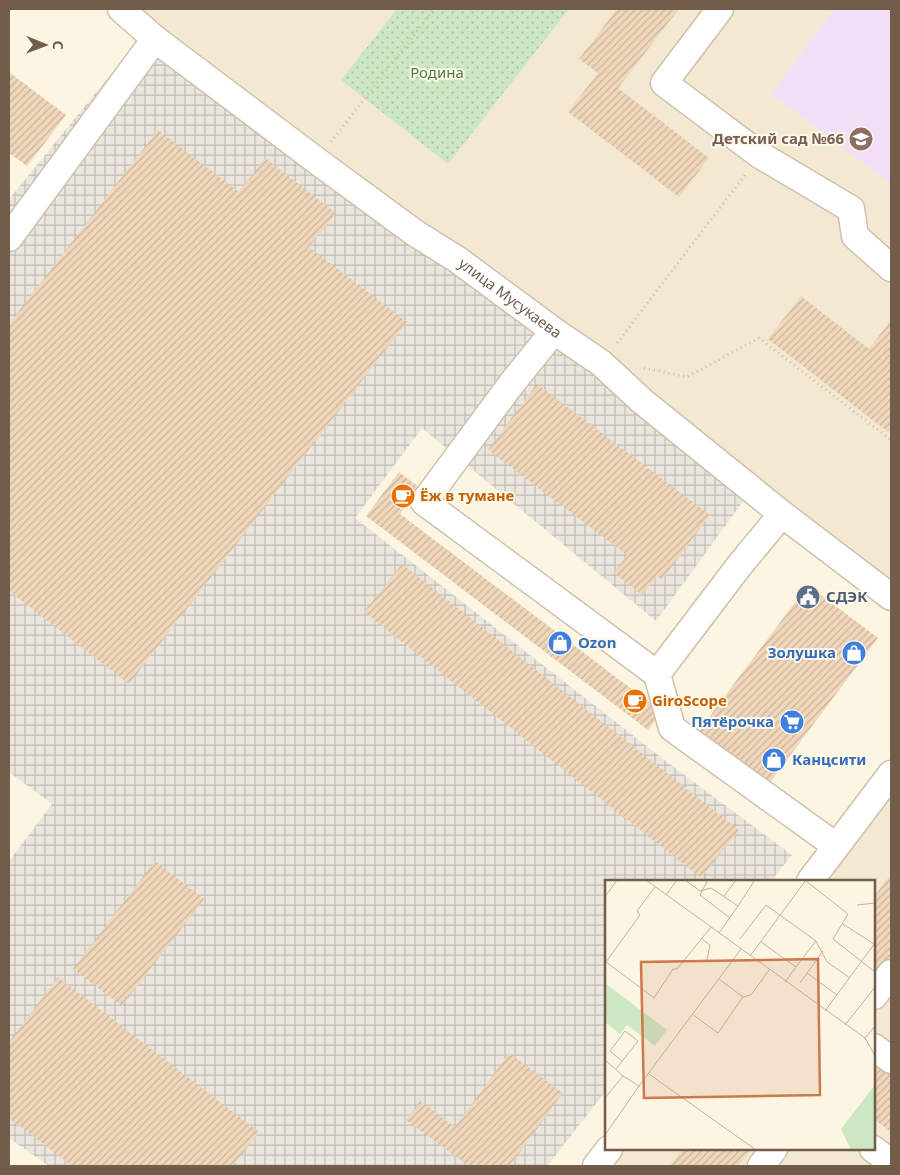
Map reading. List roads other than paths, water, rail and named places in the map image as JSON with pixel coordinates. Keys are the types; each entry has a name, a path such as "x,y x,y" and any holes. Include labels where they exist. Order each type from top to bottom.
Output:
{"street":[{"name":"улица Мусукаева","path":"121,9 155,39 317,161 415,233 458,260 554,331 601,363 642,401 782,514 891,597"},
{"path":"720,9 664,83 760,155 851,209 855,236 891,268"},
{"path":"9,238 155,39"},
{"path":"554,331 512,383 424,502 657,674 672,728 836,846"},
{"path":"657,674 739,566 782,514"},
{"path":"811,880 891,774"},
{"path":"875,995 891,973"},
{"path":"875,1048 891,1060"},
{"path":"596,1166 608,1150"},
{"path":"761,1166 773,1150"},
{"path":"875,1150 891,1162"}],"place":[{"name":"Детский сад №66","path":"861,139"},
{"name":"Ёж в тумане","path":"403,496"},
{"name":"СДЭК","path":"808,597"},
{"name":"Ozon","path":"560,643"},
{"name":"Золушка","path":"854,653"},
{"name":"GiroScope","path":"635,701"},
{"name":"Пятёрочка","path":"792,722"},
{"name":"Канцсити","path":"774,760"}],"park label":[{"name":"Родина","path":"437,73"}]}
